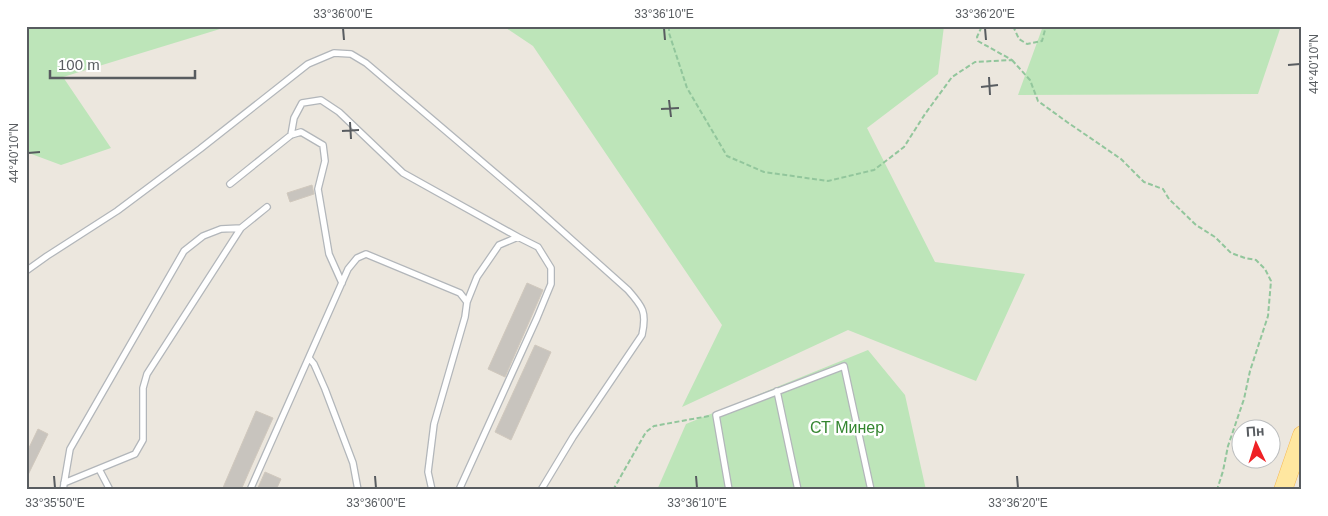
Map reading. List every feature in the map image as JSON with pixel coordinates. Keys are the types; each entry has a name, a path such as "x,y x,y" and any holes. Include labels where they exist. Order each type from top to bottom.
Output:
{"main road":[{"path":"1282,490 1302,435"}],"lane":[{"path":"26,271 118,211 308,64 334,53 351,54 366,63 534,206 628,290 641,305 646,320 642,335 573,437 541,490"},
{"path":"291,135 294,118 302,103 320,100 339,112 403,173 538,247 551,268 551,284 537,318 459,490"},
{"path":"230,184 291,135 301,132 322,145 325,161 318,189 329,254 342,283"},
{"path":"64,487 99,468 135,454 143,440 143,388 147,374 241,228 267,207"},
{"path":"64,487 70,449 184,251 203,236 221,229 241,228"},
{"path":"432,490 428,472 434,424 465,317 467,302 478,277 499,245 518,237"},
{"path":"250,490 348,269 356,258 366,254 460,293 467,302"},
{"path":"309,358 314,364 325,389 353,463 358,490"},
{"path":"729,490 716,415 844,366 871,490"},
{"path":"777,391 798,490"},
{"path":"99,468 110,490"}],"path":[{"path":"669,26 669,33 687,88 727,156 764,172 828,181 874,170 904,147 952,76 975,62 1012,60"},
{"path":"982,26 976,40 1012,60 1030,80 1038,101 1122,158 1144,182 1163,190 1196,224 1215,237 1231,253 1256,260 1265,269 1271,281 1268,316 1228,446 1217,490"},
{"path":"1013,26 1019,40 1026,44 1042,41 1046,26"},
{"path":"613,490 646,432 654,426 716,415"}],"green space":[{"path":"26,26 224,26 220,29 63,77 111,148 61,165 26,152"},
{"path":"503,26 944,26 938,74 867,128 935,262 1025,274 976,381 848,330 682,407 722,325 533,46"},
{"path":"1043,26 1281,26 1258,94 1018,95"},
{"name":"СТ Минер","path":"868,350 905,395 926,490 657,490 686,424"}],"building":[{"path":"312,185 314,194 290,202 287,193"},
{"path":"527,283 543,290 505,377 488,369"},
{"path":"535,345 551,352 511,440 495,432"},
{"path":"256,411 273,418 241,490 222,490"},
{"path":"38,429 48,434 26,479 26,454"},
{"path":"265,472 281,479 276,490 257,490"}]}
